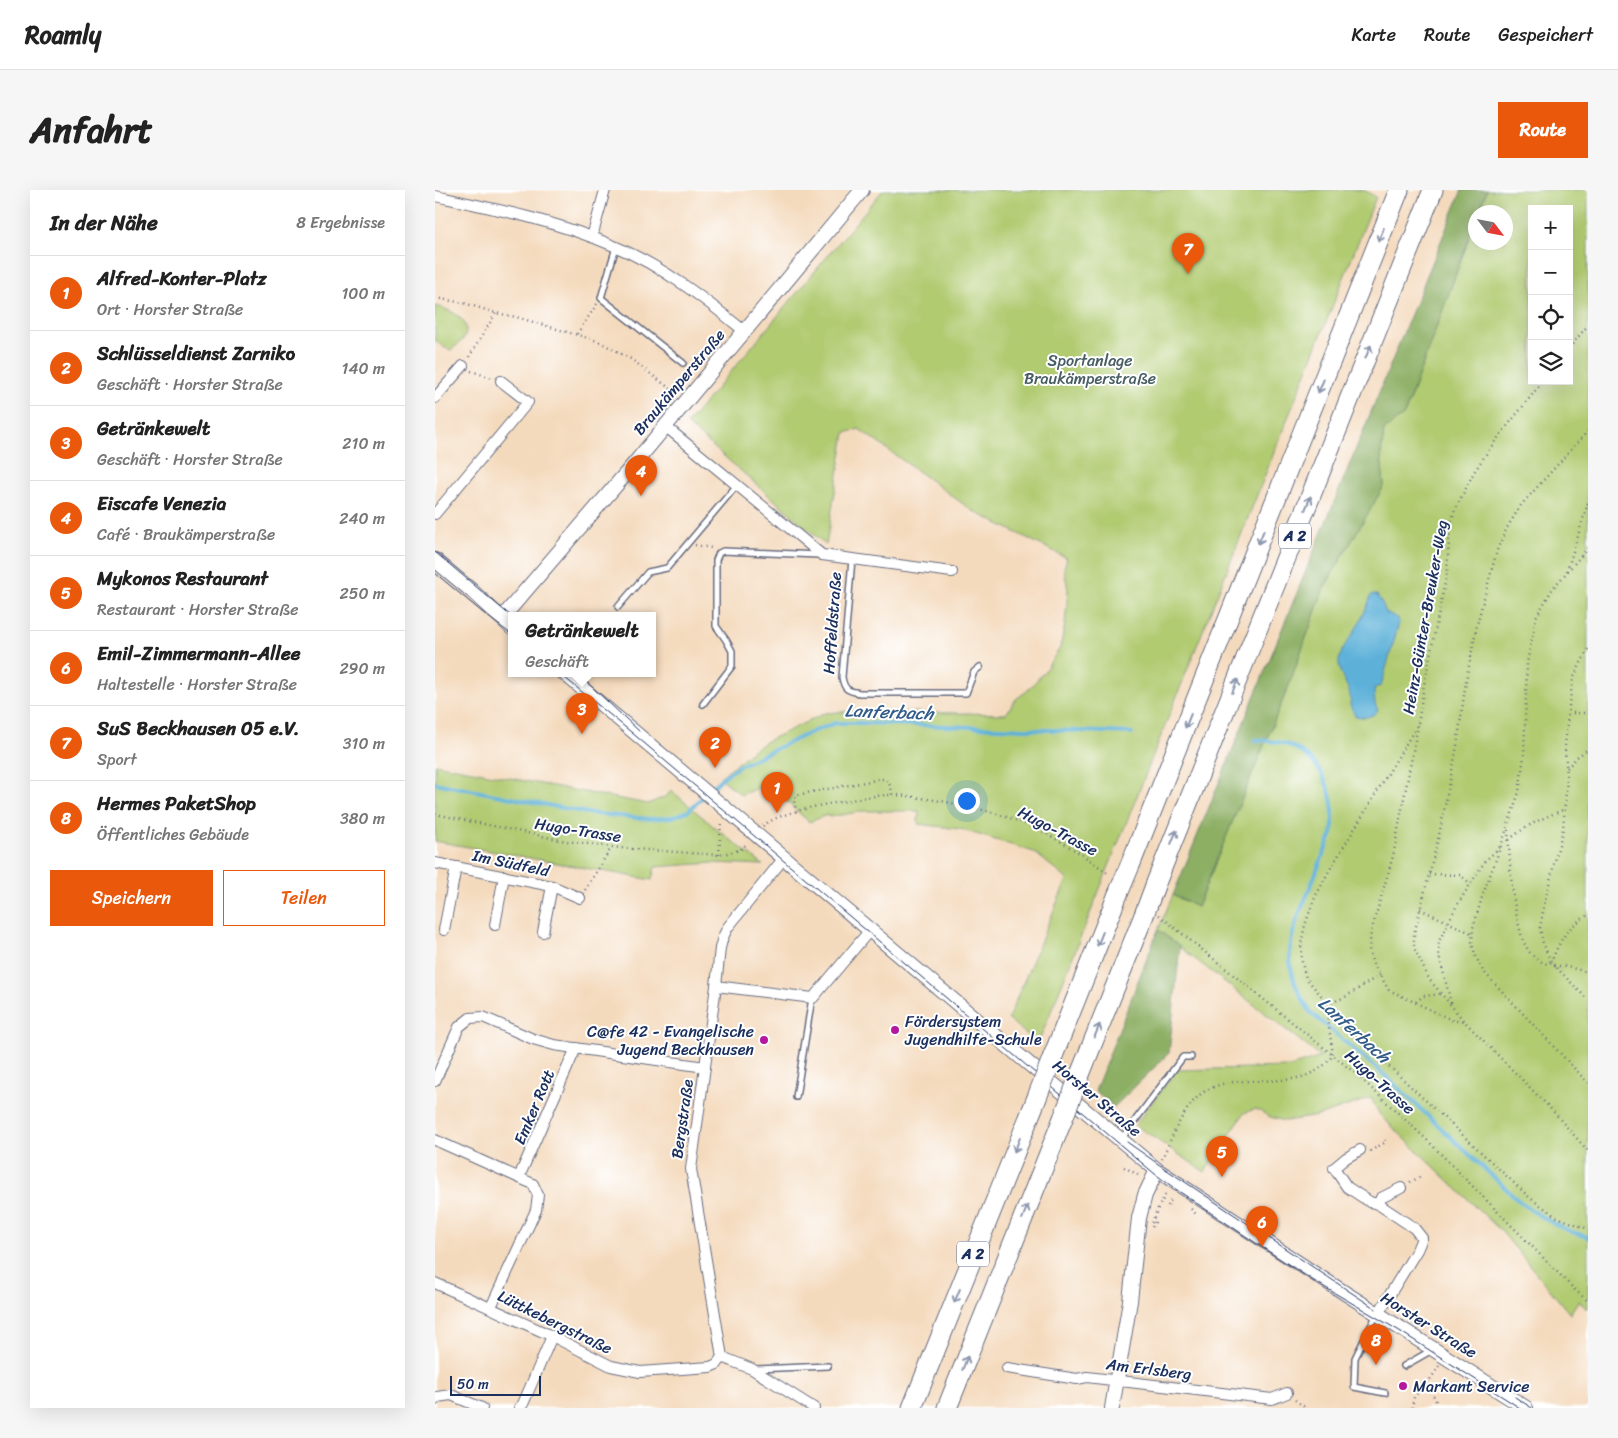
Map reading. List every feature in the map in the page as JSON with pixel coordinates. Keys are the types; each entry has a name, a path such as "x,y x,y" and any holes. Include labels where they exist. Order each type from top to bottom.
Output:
{"highway":[{"name":"A 2","path":"912,1408 1399,190"},
{"name":"A 2","path":"947,1408 1433,190"}],"main road":[{"name":"Braukämperstraße","path":"516,612 665,426 862,190"},
{"path":"435,560 507,623"},
{"name":"Horster Straße","path":"569,677 691,779 723,815 784,858 1157,1170 1377,1314 1527,1408"},
{"path":"1112,1408 1130,1301 1139,1218 1145,1195 1157,1170"}],"street":[{"path":"592,237 605,190"},
{"path":"435,196 555,224 616,246 648,262 675,279 744,331"},
{"path":"435,398 463,366"},
{"path":"435,514 528,402 501,381"},
{"name":"Hoffeldstraße","path":"665,426 821,555 952,572"},
{"name":"Bergstraße","path":"722,1357 691,1169 723,937 728,927 784,858"},
{"name":"Im Südfeld","path":"435,864 552,886 580,898"},
{"path":"444,930 456,867"},
{"path":"495,925 504,876"},
{"path":"543,932 552,886"},
{"path":"716,986 813,998 870,930"},
{"path":"435,1081 459,1027 470,1018 483,1018 533,1039 554,1045 705,1068"},
{"name":"Emker Rott","path":"519,1177 576,1048"},
{"path":"435,1140 533,1184 538,1195 536,1210 491,1307"},
{"path":"1360,1150 1334,1168 1347,1187 1370,1202 1378,1204 1414,1228 1422,1238 1417,1250 1377,1314"},
{"path":"1378,1204 1381,1198 1401,1188"},
{"name":"Lüttkebergstraße","path":"435,1283 491,1307 611,1366 640,1372 710,1367 717,1364 722,1357"},
{"path":"519,1408 523,1404 552,1336"},
{"path":"722,1357 752,1369 814,1408"},
{"name":"Am Erlsberg","path":"1007,1368 1077,1379 1087,1377 1117,1380 1272,1399 1287,1393"},
{"path":"435,1400 437,1397 451,1395 482,1408"}],"lane":[{"path":"616,246 601,298 683,363"},
{"path":"618,607 647,572 667,568 737,485"},
{"path":"703,704 732,666 732,652 716,626 716,560 719,553 723,551 821,555"},
{"name":"Hoffeldstraße","path":"852,559 842,677 843,685 849,691 860,693 966,693 974,672 979,668"},
{"path":"796,1097 813,998"},
{"path":"1120,1140 1183,1057 1191,1057"},
{"path":"1377,1314 1370,1332 1355,1358 1354,1387 1385,1394"},
{"path":"1370,1332 1376,1346"},
{"path":"1404,1366 1439,1353"},
{"path":"752,1369 828,1366"}],"path":[{"path":"435,298 464,303 598,341 631,359 686,401"},
{"path":"577,334 601,298"},
{"path":"496,313 463,366 471,371 501,381"},
{"path":"1573,343 1588,325"},
{"name":"Heinz-Günter-Breuker-Weg","path":"1326,1005 1322,996 1307,978 1301,963 1301,944 1309,912 1329,871 1418,724 1447,572 1450,527 1454,512 1474,472 1493,444 1540,385"},
{"path":"1588,431 1521,505 1498,547 1476,629 1466,681 1457,746 1439,835 1414,934 1414,948 1429,979 1464,1021 1549,1108 1588,1152"},
{"path":"1566,572 1588,503"},
{"path":"688,544 723,551"},
{"path":"1588,548 1553,588 1536,617 1527,663 1524,756 1519,792 1483,894 1472,943 1475,955 1483,971 1588,1083"},
{"path":"1588,649 1573,679 1567,713 1563,829 1540,928 1543,943 1551,962 1588,1000"},
{"path":"1567,713 1588,713"},
{"path":"1418,724 1393,856 1369,941 1369,951 1373,964 1389,990 1455,1021 1464,1021"},
{"path":"1566,768 1588,749"},
{"path":"797,812 794,803 796,795 881,779 885,779 888,782 892,795"},
{"name":"Hugo-Trasse","path":"791,814 816,806 892,795 976,808 1015,820 1060,842 1106,872"},
{"path":"1509,840 1540,819 1565,809"},
{"name":"Hugo-Trasse","path":"435,814 566,841 611,847 725,855"},
{"path":"719,855 723,815"},
{"path":"1508,827 1514,897 1523,941 1527,949 1540,962 1548,964 1551,962"},
{"path":"1451,1004 1438,946 1441,935 1485,861 1501,846"},
{"path":"580,898 611,847"},
{"path":"1429,874 1460,875 1471,884"},
{"path":"1420,909 1473,934"},
{"path":"1551,962 1561,939 1572,926 1588,915"},
{"name":"Hugo-Trasse","path":"1163,918 1355,1073 1426,1139 1588,1301"},
{"path":"1554,966 1563,966 1588,972"},
{"path":"1326,1005 1345,997 1380,975"},
{"path":"1416,1002 1423,996 1442,994"},
{"path":"1169,1144 1171,1136 1193,1101 1211,1088 1224,1083 1290,1080 1308,1075 1327,1064 1333,1055 1326,1005"},
{"path":"1326,1005 1530,1198 1557,1217 1588,1229"},
{"path":"1360,1150 1368,1152 1386,1142 1385,1140"},
{"path":"1156,1221 1149,1230 1157,1210 1174,1181"},
{"path":"1167,1206 1172,1198"},
{"path":"1412,1408 1413,1397 1427,1382 1439,1353"},
{"path":"1427,1382 1436,1400"}],"green space":[{"name":"Sportanlage Braukämperstraße","path":"883,190 1364,190 1376,197 1038,1044 1008,1019 1067,879 1034,852 960,829 918,824 919,811 864,811 829,817 827,815 809,822 786,801 774,781 741,795 720,777 765,742 825,713 854,711 1006,714 1016,699 1027,691 1044,672 1060,648 1065,625 1068,590 1064,568 1067,558 973,511 859,429 845,433 826,545 687,424"},
{"path":"1462,190 1487,190 1482,205 1468,205 1468,241 1404,415 1384,430 1381,455 1384,486 1324,588 1289,685 1197,907 1173,895"},
{"path":"1487,190 1588,190 1588,1309 1578,1301 1570,1314 1502,1232 1380,1115 1371,1098 1318,1116 1285,1121 1270,1117 1256,1109 1244,1113 1205,1172 1135,1125 1177,1070 1290,1067 1321,1057 1158,930 1173,895 1197,907 1289,685 1324,588 1384,486 1381,455 1384,429 1404,415 1468,241 1468,250 1513,250 1513,205 1482,205"},
{"path":"435,306 455,314 464,322 466,327 464,337 451,350 435,340"},
{"path":"435,764 648,804 667,796 671,790 763,865 713,863 655,867 652,880 435,841"},
{"path":"1158,930 1180,946 1169,1053 1114,1107 1095,1091"}],"water":[{"path":"1371,595 1377,595 1386,613 1398,618 1399,623 1381,686 1374,688 1375,704 1378,710 1371,716 1362,717 1355,716 1350,705 1350,693 1340,672 1339,661 1345,645 1360,622"}],"waterway":[{"name":"Lanferbach","path":"710,790 722,778 739,766 814,731 836,723 1132,733"},
{"name":"Lanferbach","path":"1255,740 1282,743 1299,750 1319,769 1330,793 1333,820 1332,834 1300,912 1291,941 1290,955 1294,982 1311,1013 1382,1073 1518,1200 1551,1222 1569,1231 1588,1237"},
{"name":"Lanferbach","path":"435,783 588,813 649,819 673,817 688,811 705,795"}],"tram line":[{"path":"435,552 508,614"},
{"path":"435,573 508,632"},
{"path":"564,677 1155,1174 1314,1281 1398,1330 1520,1408"},
{"path":"581,677 639,731"},
{"path":"1127,1142 1376,1309"},
{"path":"1515,1397 1532,1408"}],"place":[{"name":"SuS Beckhausen 05 e.V.","path":"1188,274"},
{"name":"Eiscafe Venezia","path":"641,496"},
{"name":"Getränkewelt","path":"582,734"},
{"name":"Schlüsseldienst Zarniko","path":"715,768"},
{"name":"Alfred-Konter-Platz","path":"777,813"},
{"name":"Fördersystem Jugendhilfe-Schule","path":"895,1030"},
{"name":"C@fe 42 - Evangelische Jugend Beckhausen","path":"764,1040"},
{"name":"Mykonos Restaurant","path":"1222,1177"},
{"name":"Emil-Zimmermann-Allee","path":"1262,1247"},
{"name":"Hermes PaketShop","path":"1376,1365"},
{"name":"Markant Service","path":"1403,1386"}]}
